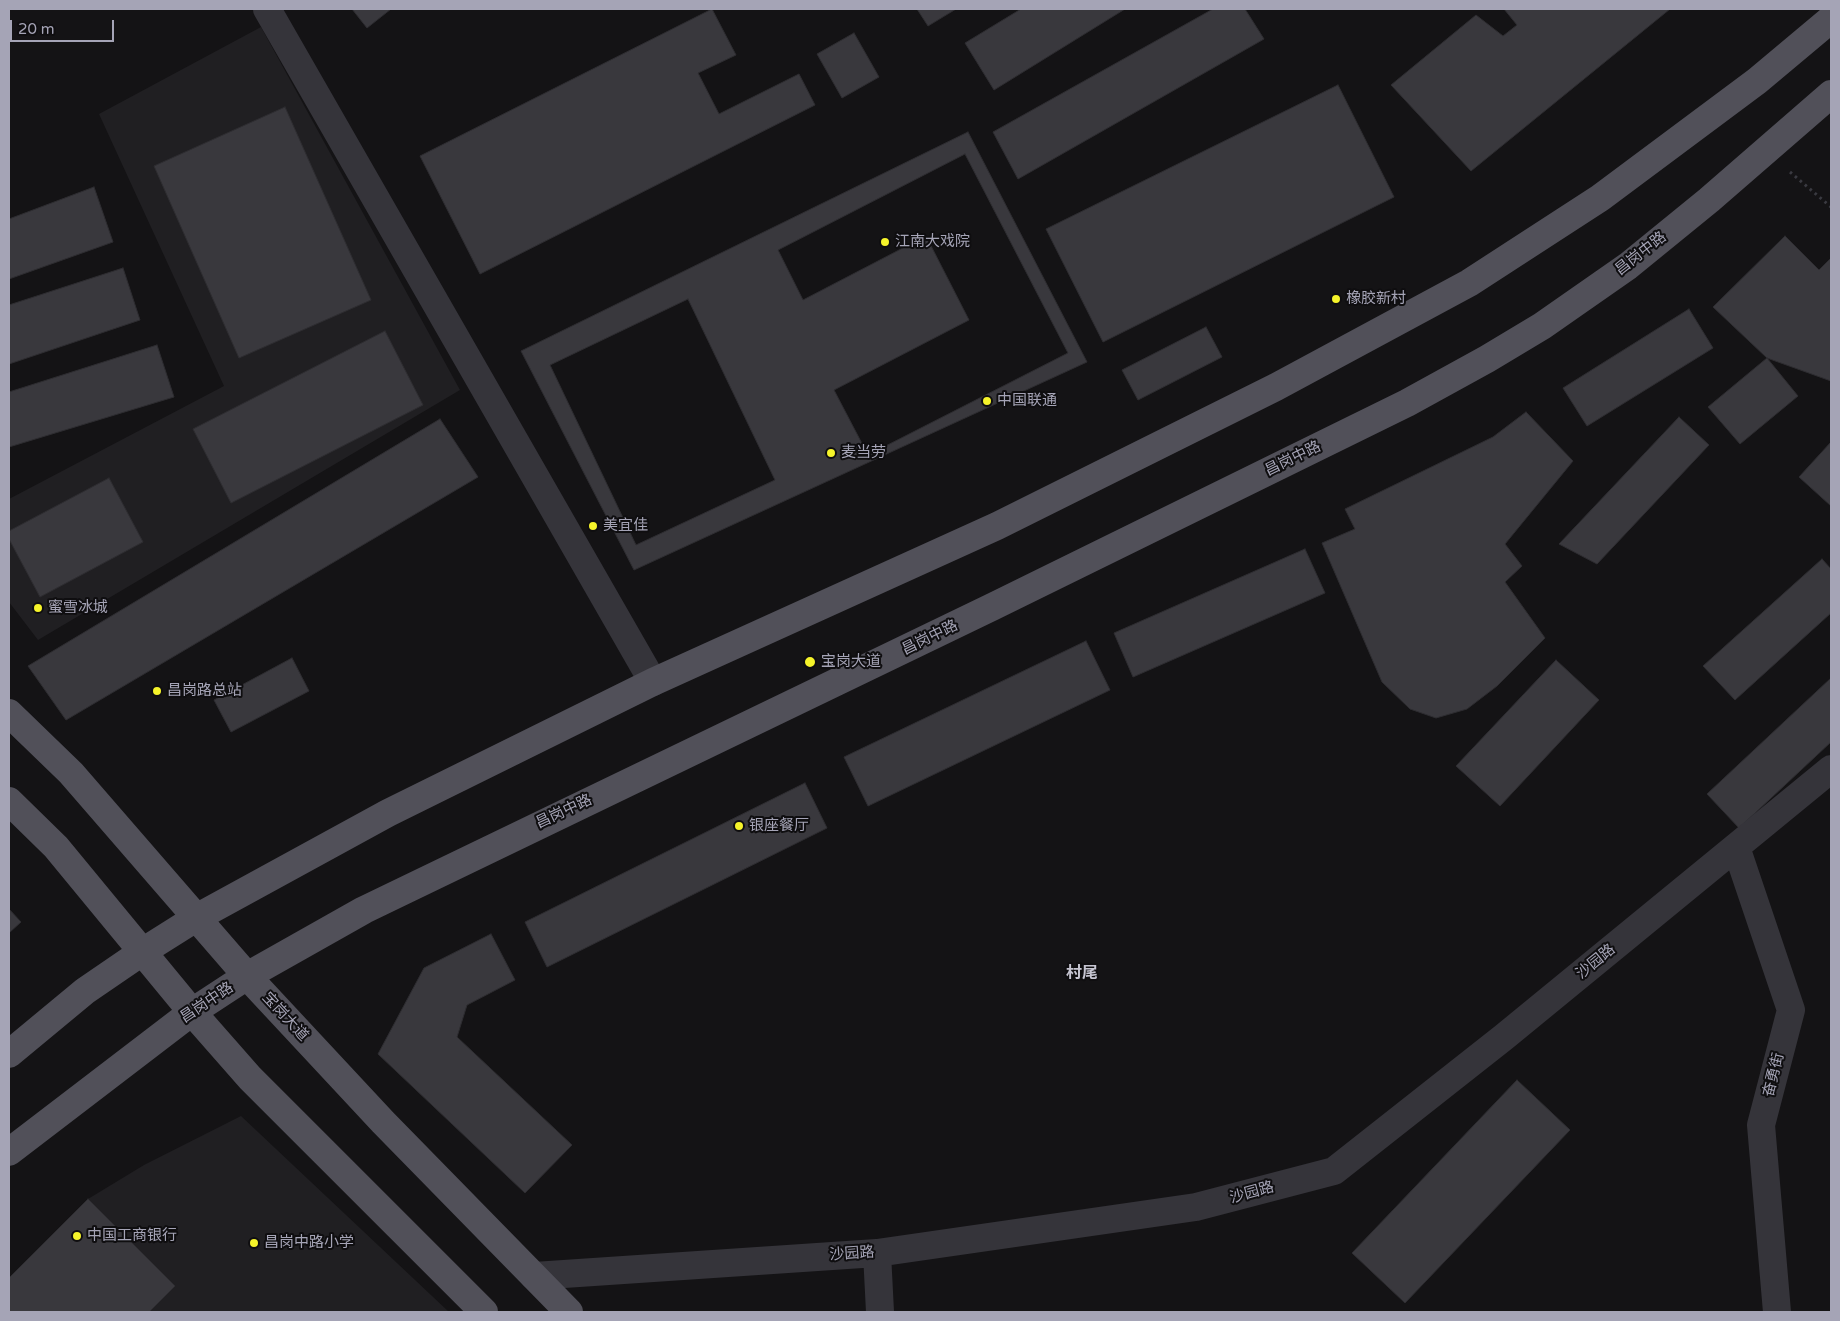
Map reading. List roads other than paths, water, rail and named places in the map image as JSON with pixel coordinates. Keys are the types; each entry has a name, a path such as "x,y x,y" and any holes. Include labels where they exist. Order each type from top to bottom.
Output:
{"main road":[{"path":"9,1054 84,991 142,952 196,918 388,814 653,682 1006,522 1276,387 1470,283 1600,198 1756,81 1831,19"},
{"name":"昌岗中路","path":"9,1152 192,1012 247,976 364,910 992,607 1407,404 1542,326 1620,272 1766,151 1831,94"},
{"name":"宝岗大道","path":"9,713 71,773 247,976 383,1122 569,1312"},
{"path":"9,801 56,848 103,902 192,1012 298,1128 484,1312"}],"street":[{"path":"267,9 653,682"},
{"name":"沙园路","path":"534,1276 877,1253 1196,1208 1334,1170 1504,1037 1831,769"},
{"name":"奋勇街","path":"1736,847 1791,1010 1761,1125 1777,1312"},
{"path":"877,1253 880,1312"}],"place":[{"name":"江南大戏院","path":"885,242"},
{"name":"橡胶新村","path":"1336,299"},
{"name":"中国联通","path":"987,401"},
{"name":"麦当劳","path":"831,453"},
{"name":"美宜佳","path":"593,526"},
{"name":"蜜雪冰城","path":"38,608"},
{"name":"宝岗大道","path":"810,662"},
{"name":"昌岗路总站","path":"157,691"},
{"name":"银座餐厅","path":"739,826"},
{"name":"中国工商银行","path":"77,1236"},
{"name":"昌岗中路小学","path":"254,1243"}],"district":[{"name":"村尾","path":"1082,974"}]}
